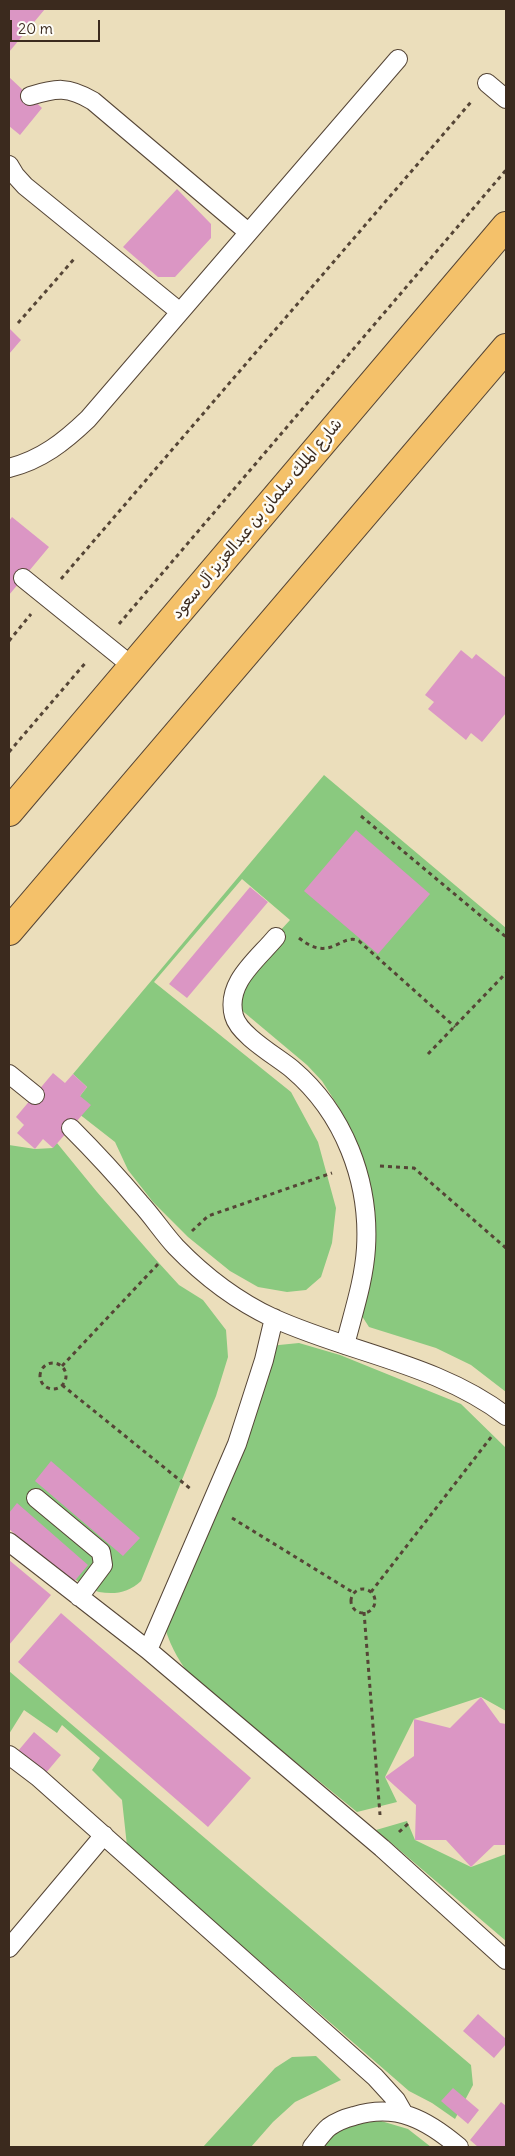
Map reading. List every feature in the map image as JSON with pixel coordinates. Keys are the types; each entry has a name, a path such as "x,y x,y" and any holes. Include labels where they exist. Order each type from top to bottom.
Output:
{"main road":[{"name":"شارع الملك سلمان بن عبدالعزيز آل سعود","path":"9,812 506,226"},
{"path":"9,931 506,348"}],"lane":[{"path":"9,468 47,453 69,438 88,419 398,58"},
{"path":"487,82 506,99"},
{"path":"30,96 54,89 68,89 93,101 248,232"},
{"path":"9,165 14,176 25,186 180,312"},
{"path":"23,578 132,666"},
{"path":"276,937 238,981 231,999 234,1018 246,1034 293,1070 313,1090 331,1113 345,1138 356,1164 363,1192 366,1220 366,1249 362,1277 345,1344"},
{"path":"9,1073 35,1095"},
{"path":"71,1128 142,1205 175,1246 204,1274 238,1299 274,1318 460,1387 491,1404 506,1416"},
{"path":"148,1650 237,1444 264,1360 274,1318"},
{"path":"36,1498 101,1552 103,1565 80,1597"},
{"path":"9,1542 148,1650 382,1848 506,1960"},
{"path":"12,1765 104,1835 386,2088 404,2114"},
{"path":"9,1948 104,1835"},
{"path":"312,2147 330,2126 347,2118 376,2112 404,2114 425,2122 460,2147"}],"path":[{"path":"9,641 487,82"},
{"path":"9,752 506,170"},
{"path":"18,323 91,239"},
{"path":"361,816 506,937"},
{"path":"276,937 285,926 304,942 320,948 336,946 348,939 354,938 455,1027"},
{"path":"428,1054 506,973"},
{"path":"62,1366 175,1246 208,1216 356,1164 414,1168 506,1248"},
{"path":"49,1363 56,1363 62,1366 66,1372 66,1380 56,1389 49,1389 40,1379 40,1372 49,1363"},
{"path":"371,1592 494,1433"},
{"path":"360,1589 371,1592 375,1598 374,1605 370,1610 364,1612 357,1611 352,1606 354,1593 360,1589"},
{"path":"364,1612 382,1848"},
{"path":"382,1848 409,1822"}],"green space":[{"path":"324,775 506,928 506,1392 471,1365 436,1348 369,1327 358,1310 360,1170 338,1106 322,1081 307,1065 239,1008 243,971 290,920 242,879 154,982 291,1092 318,1142 336,1208 332,1243 321,1277 306,1290 287,1292 258,1287 230,1271 188,1237 153,1202 128,1170 115,1142 65,1103 80,1096 87,1087 73,1074"},
{"path":"48,1132 158,1262 179,1285 203,1300 226,1330 228,1357 216,1396 141,1581 132,1588 117,1593 99,1592 79,1582 9,1526 9,1145 35,1149 53,1148"},
{"path":"299,1343 340,1355 461,1404 506,1448 506,1711 481,1697 414,1719 385,1777 397,1802 357,1812 190,1676 174,1650 163,1620 269,1346"},
{"path":"9,1671 471,2065 473,2085 455,2119 432,2103 409,2091 127,1846 122,1800 92,1770 100,1758 62,1725 57,1733 24,1710 9,1734"},
{"path":"407,1821 415,1840 471,1867 506,1854 506,1941 376,1830"},
{"path":"316,2056 341,2080 295,2102 273,2122 251,2147 203,2147 275,2068 292,2057"},
{"path":"381,2121 408,2129 431,2147 301,2147 329,2131"}],"building":[{"path":"9,9 45,9 9,52"},
{"path":"9,77 42,108 20,135 9,126"},
{"path":"177,189 211,224 211,238 175,277 158,277 123,247"},
{"path":"9,328 21,340 9,354"},
{"path":"12,517 49,547 9,595 9,521"},
{"path":"461,650 472,659 476,654 506,678 506,713 482,742 471,733 466,740 428,709 434,702 425,695"},
{"path":"356,830 430,894 378,954 304,891"},
{"path":"250,887 268,902 187,998 169,984"},
{"path":"53,1073 65,1083 73,1074 87,1087 80,1096 91,1105 53,1148 43,1139 35,1149 17,1133 24,1125 16,1117"},
{"path":"51,1461 140,1538 123,1556 35,1481"},
{"path":"17,1503 88,1565 73,1583 9,1529 9,1513"},
{"path":"9,1560 51,1595 9,1645"},
{"path":"61,1613 251,1778 208,1827 18,1662"},
{"path":"481,1697 500,1723 506,1724 506,1845 494,1845 471,1867 446,1840 415,1840 416,1805 385,1777 414,1756 414,1719 450,1728"},
{"path":"34,1732 61,1755 45,1774 18,1751"},
{"path":"478,2014 506,2039 506,2044 494,2058 463,2031"},
{"path":"453,2088 479,2110 468,2124 441,2101"},
{"path":"501,2102 506,2106 506,2147 478,2147 470,2140"}]}
